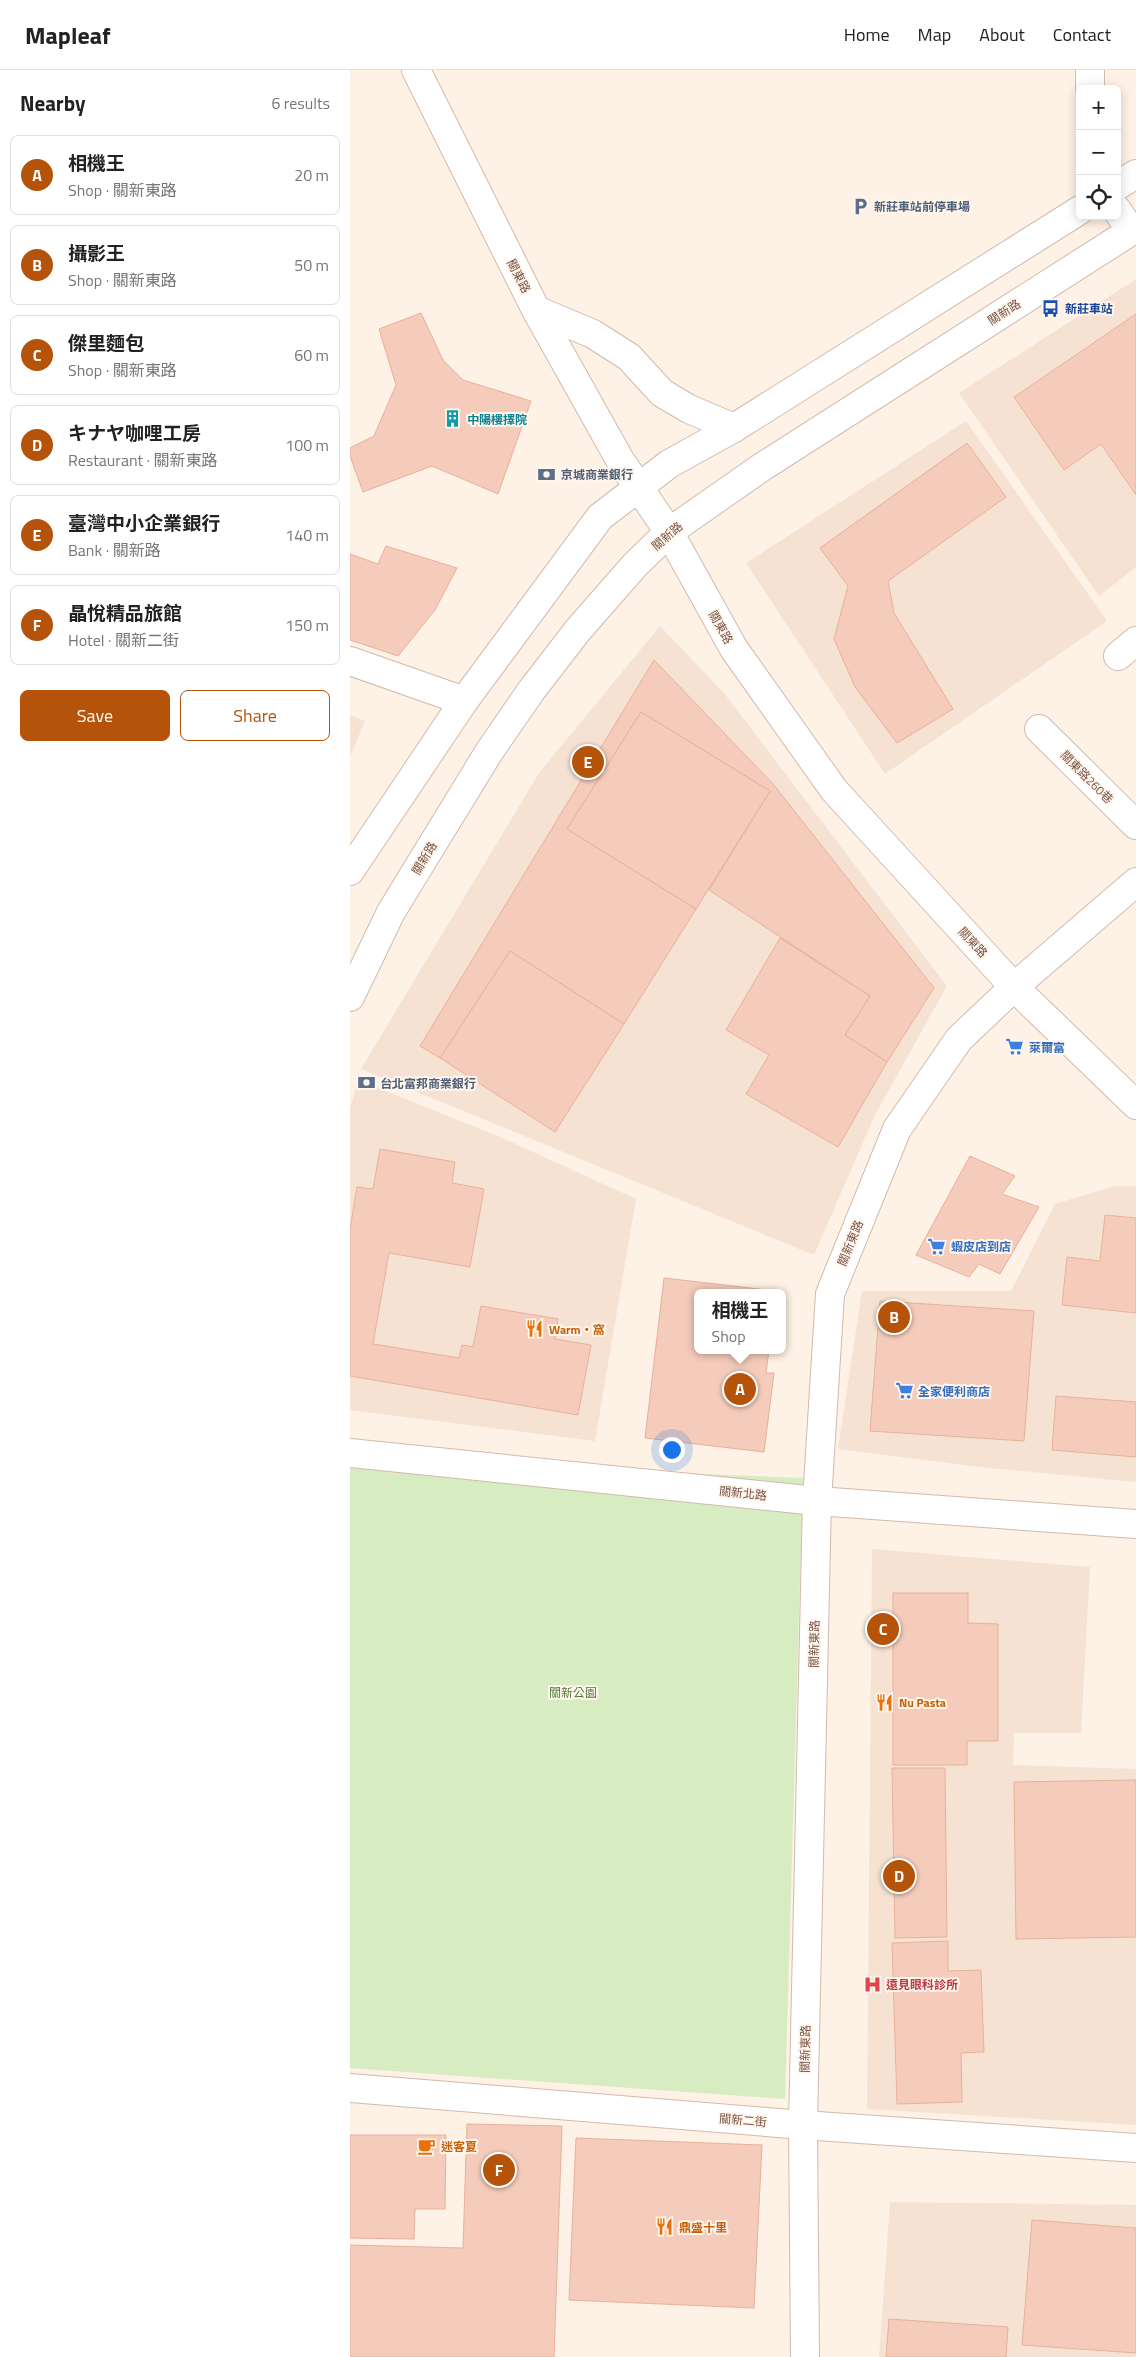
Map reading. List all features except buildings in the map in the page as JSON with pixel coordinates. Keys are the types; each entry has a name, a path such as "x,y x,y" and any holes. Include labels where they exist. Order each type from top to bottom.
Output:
{"street":[{"name":"關東路","path":"416,70 536,310 620,460 669,532 734,650 834,790 1014,987 1136,1105"},
{"path":"1090,70 1090,85"},
{"path":"1121,183 1136,174"},
{"path":"350,871 464,701 600,518 669,464 734,428 1076,213"},
{"name":"關新路","path":"350,997 391,912 488,752 531,691 578,630 635,565 669,532 762,467 1128,223"},
{"path":"536,310 593,334 629,356 662,393 689,409 734,428"},
{"path":"350,661 464,701"},
{"name":"關東路260巷","path":"1039,729 1136,825"},
{"name":"關新東路","path":"805,2357 804,2125 817,1501 830,1294 897,1129 959,1039 1014,987 1136,882"},
{"name":"關新北路","path":"350,1454 817,1501 1136,1524"},
{"name":"關新二街","path":"350,2088 804,2125 1136,2148"}],"shaded area":[{"path":"1136,279 1136,567 1099,596 959,393"},
{"path":"966,421 1107,621 885,774 746,563"},
{"path":"660,626 724,693 947,986 875,1115 814,1255 361,1069 539,773"},
{"path":"350,715 365,721 350,757"},
{"path":"358,1080 498,1136 636,1199 595,1441 350,1410 350,1108"},
{"path":"1114,1186 1136,1186 1136,1482 980,1467 838,1449 862,1291 1011,1291 1055,1204"},
{"path":"872,1549 1090,1567 1081,1733 1014,1733 1013,1765 1136,1769 1136,2125 867,2109"},
{"path":"890,2202 1136,2205 1136,2357 879,2357"}],"green space":[{"name":"關新公園","path":"350,1460 803,1478 785,2099 350,2068"}],"place":[{"name":"新莊車站前停車場","path":"860,206"},
{"name":"新莊車站","path":"1051,308"},
{"name":"中陽樓擇院","path":"453,419"},
{"name":"京城商業銀行","path":"547,474"},
{"name":"臺灣中小企業銀行","path":"588,762"},
{"name":"萊爾富","path":"1015,1047"},
{"name":"台北富邦商業銀行","path":"366,1083"},
{"name":"蝦皮店到店","path":"937,1246"},
{"name":"攝影王","path":"894,1317"},
{"name":"Warm・窩","path":"535,1329"},
{"name":"相機王","path":"740,1389"},
{"name":"全家便利商店","path":"904,1391"},
{"name":"傑里麵包","path":"883,1629"},
{"name":"Nu Pasta","path":"885,1702"},
{"name":"キナヤ咖哩工房","path":"899,1876"},
{"name":"遠見眼科診所","path":"872,1984"},
{"name":"迷客夏","path":"427,2146"},
{"name":"晶悅精品旅館","path":"499,2170"},
{"name":"鼎盛十里","path":"665,2227"}]}
